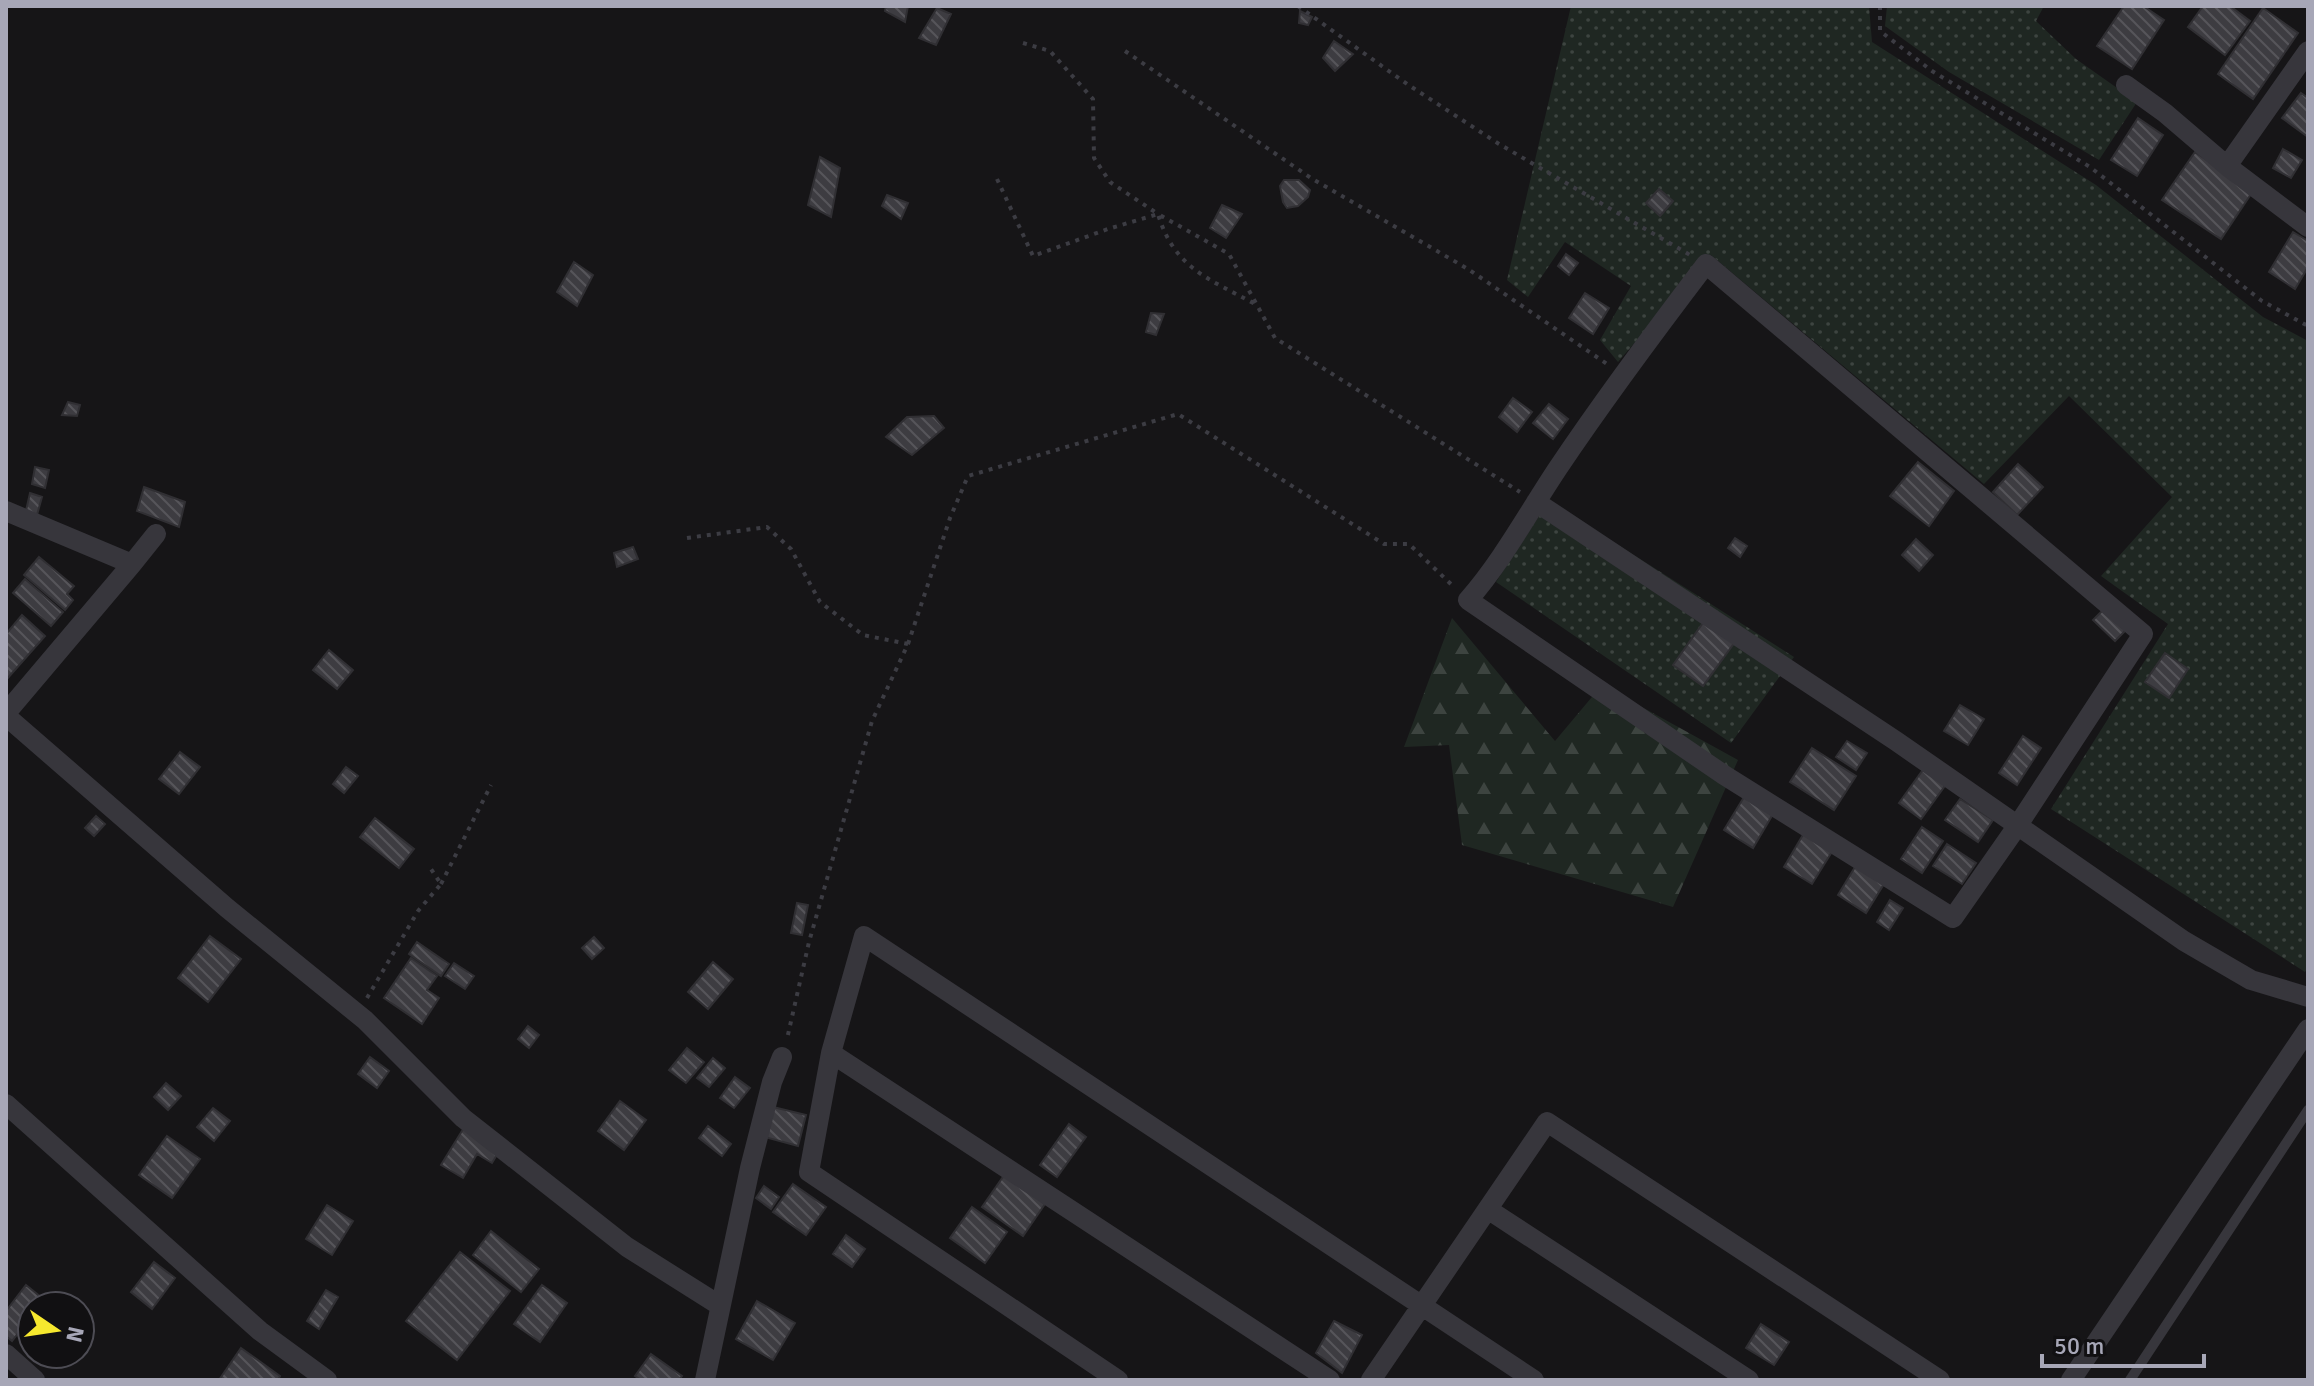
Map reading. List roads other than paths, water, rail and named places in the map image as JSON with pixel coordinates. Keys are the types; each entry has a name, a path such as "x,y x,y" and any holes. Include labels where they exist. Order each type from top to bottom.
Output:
{"street":[{"path":"2227,166 2308,51"},
{"path":"2126,85 2308,227"},
{"path":"1706,264 2143,634 2018,825 1953,918 1724,775 1468,600 1491,573 1622,374 1706,264"},
{"path":"1536,502 2018,825 2184,941 2251,980 2308,997"},
{"path":"6,511 132,564"},
{"path":"156,534 6,715 227,908 365,1020 463,1118 627,1247 719,1305"},
{"path":"1118,1380 809,1172 831,1053 864,936 1534,1380"},
{"path":"2071,1380 2308,1029"},
{"path":"831,1053 1330,1380"},
{"path":"705,1380 750,1168 772,1082 782,1057"},
{"path":"6,1104 260,1331 327,1380"},
{"path":"1371,1380 1547,1122 1940,1380"},
{"path":"1489,1210 1749,1380"},
{"path":"6,1354 35,1380"}],"lane":[{"path":"2130,1380 2308,1110"}]}
